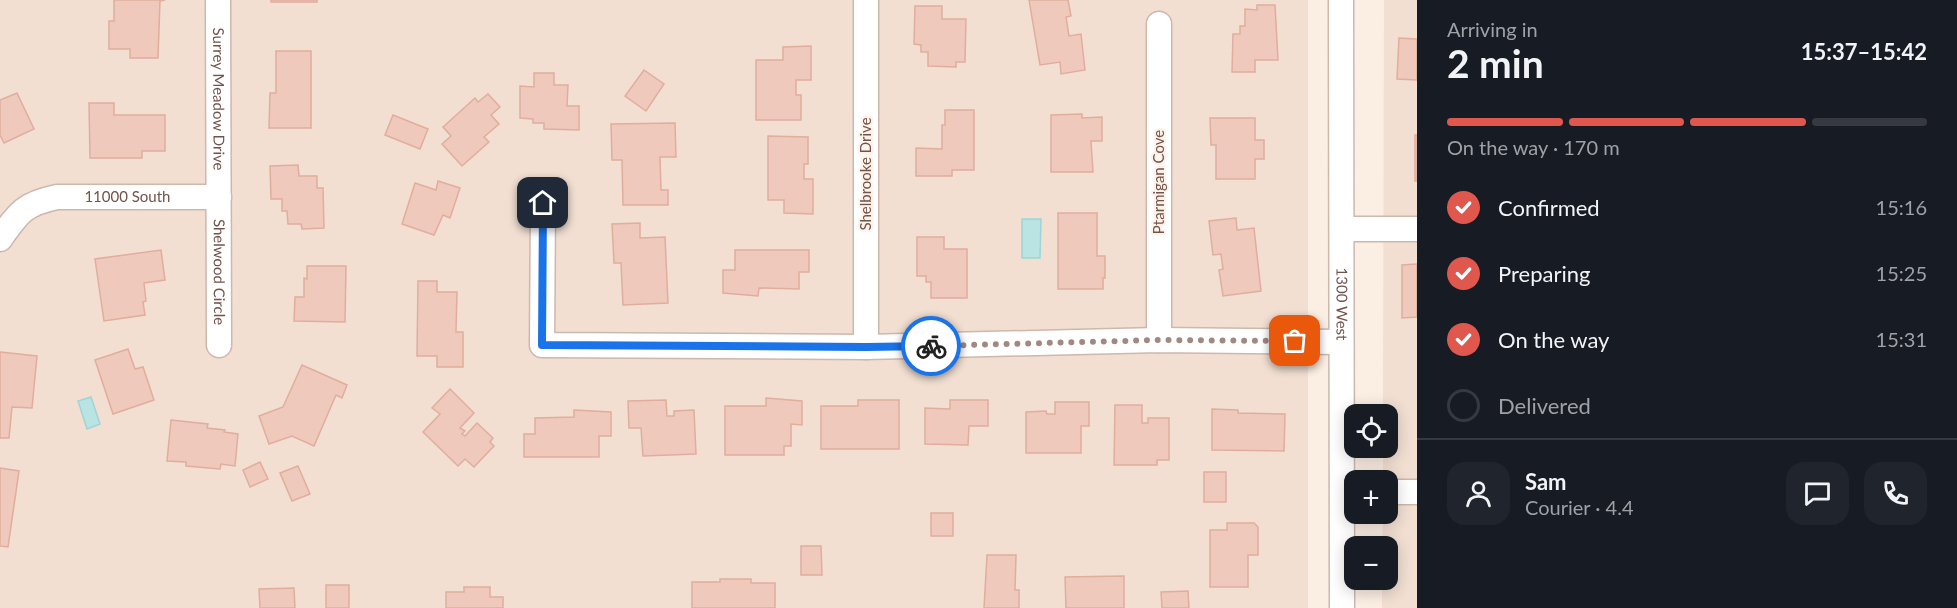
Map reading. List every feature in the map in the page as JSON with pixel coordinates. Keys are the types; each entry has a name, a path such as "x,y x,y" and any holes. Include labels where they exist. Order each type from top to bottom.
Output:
{"street":[{"name":"Surrey Meadow Drive","path":"218,0 219,197"},
{"name":"Shelbrooke Drive","path":"866,0 866,347"},
{"name":"1300 West","path":"1341,0 1343,228 1340,342 1347,470"},
{"name":"Ptarmigan Cove","path":"1159,24 1159,340"},
{"name":"11000 South","path":"0,238 23,209 36,201 57,197 219,197"},
{"name":"Shelwood Circle","path":"219,197 219,345"},
{"path":"543,203 542,345 866,347 1159,340 1340,342"},
{"path":"1343,228 1417,229"},
{"path":"1398,492 1417,492"},
{"name":"1300 West","path":"1342,608 1346,524"}],"shaded area":[{"path":"0,0 1308,0 1308,608 0,608"},
{"path":"1384,0 1417,0 1417,608 1382,608 1382,590 1398,590 1398,536 1382,536 1383,524 1398,524 1398,470 1383,470 1383,458 1398,458 1398,404 1383,404"}],"water":[{"path":"1022,219 1041,219 1040,258 1022,258"},
{"path":"91,397 100,424 87,429 78,401"}],"building":[{"path":"114,0 165,0 160,1 158,58 130,58 130,49 109,49 109,21 114,21"},
{"path":"271,0 317,0 317,2 271,2"},
{"path":"1029,0 1068,0 1071,16 1066,17 1069,36 1081,34 1085,70 1061,74 1060,62 1040,65"},
{"path":"1257,5 1275,5 1278,60 1255,60 1255,72 1232,72 1233,34 1240,34 1240,26 1245,26 1245,9 1257,10"},
{"path":"915,6 942,6 942,19 966,19 965,62 956,62 956,67 928,66 928,52 921,52 921,45 914,44"},
{"path":"1399,38 1417,39 1417,80 1397,79"},
{"path":"811,46 811,80 796,80 796,95 801,95 801,120 756,120 756,60 783,60 783,47"},
{"path":"276,51 311,51 311,128 269,128 270,93 276,93"},
{"path":"644,70 664,84 646,111 625,96"},
{"path":"534,73 554,73 554,85 568,85 567,106 579,106 579,130 544,129 544,123 533,123 533,119 520,118 520,86 534,87"},
{"path":"17,93 34,129 4,143 0,135 0,100"},
{"path":"488,94 500,107 491,115 499,124 484,137 489,142 462,166 442,144 451,136 443,127 475,98 478,102"},
{"path":"89,103 114,103 114,115 165,115 165,151 142,151 142,158 90,158"},
{"path":"945,110 974,110 974,170 952,170 952,176 916,176 916,148 942,149 942,125 945,125"},
{"path":"1082,114 1082,118 1102,117 1102,141 1091,141 1093,172 1051,172 1051,115"},
{"path":"393,115 428,129 420,149 385,135"},
{"path":"1210,118 1255,118 1255,140 1264,140 1264,159 1255,159 1255,179 1216,179 1216,145 1211,145"},
{"path":"675,123 676,157 660,157 661,190 668,190 668,205 623,205 622,160 612,160 611,124"},
{"path":"1415,135 1417,135 1417,181 1415,181"},
{"path":"768,136 808,137 808,164 804,164 804,179 813,179 813,214 784,213 784,200 768,200"},
{"path":"298,165 299,176 317,176 317,188 323,188 324,228 302,229 301,224 288,224 287,211 282,211 282,199 271,199 270,166"},
{"path":"438,181 460,188 450,218 443,215 434,235 402,224 415,183 436,190"},
{"path":"1058,213 1097,213 1097,256 1105,256 1103,289 1058,289"},
{"path":"1236,218 1237,230 1254,228 1261,291 1223,296 1219,270 1223,269 1221,254 1213,255 1209,221"},
{"path":"640,223 640,238 665,237 668,303 623,305 621,263 614,263 612,224"},
{"path":"917,237 944,237 944,249 967,249 967,298 931,298 931,282 926,282 926,276 917,276"},
{"path":"161,250 165,280 144,283 145,315 104,321 95,259"},
{"path":"735,250 809,250 809,272 799,272 799,289 759,288 758,296 723,293 723,270 735,270"},
{"path":"1417,264 1417,317 1402,318 1402,265"},
{"path":"307,266 346,266 345,322 294,321 295,297 304,297 304,278 307,279"},
{"path":"418,281 437,281 437,292 457,292 456,332 463,332 463,367 437,367 437,356 417,356"},
{"path":"128,349 135,369 143,367 154,400 113,414 95,360"},
{"path":"0,352 37,356 32,408 12,407 9,438 0,438"},
{"path":"302,365 347,385 342,398 336,395 314,446 292,436 269,444 259,416 283,407"},
{"path":"450,389 474,413 460,428 465,431 462,434 465,436 477,423 493,438 490,442 494,446 474,467 465,459 458,466 423,432 440,414 432,408"},
{"path":"766,398 802,401 802,425 791,424 791,446 784,446 784,455 725,455 725,406 766,406"},
{"path":"666,400 667,416 674,416 674,411 694,410 696,454 643,456 641,428 629,428 628,401"},
{"path":"858,400 899,400 899,449 821,449 821,406 858,406"},
{"path":"950,400 988,400 988,426 969,426 968,445 925,444 925,408 950,409"},
{"path":"1055,402 1089,402 1089,426 1081,426 1081,453 1026,453 1026,412 1046,411 1047,414 1055,414"},
{"path":"1115,405 1142,405 1142,423 1148,423 1148,418 1169,418 1169,460 1157,460 1157,465 1114,465"},
{"path":"1212,409 1238,410 1238,413 1285,414 1284,451 1212,450"},
{"path":"574,410 611,412 611,436 599,436 599,457 524,457 524,434 535,434 535,418 574,417"},
{"path":"171,420 208,424 207,428 238,434 235,466 221,464 220,469 186,466 186,462 167,461"},
{"path":"260,462 268,479 250,487 243,470"},
{"path":"298,466 310,494 292,501 280,473"},
{"path":"0,468 19,471 8,547 0,546"},
{"path":"1204,472 1226,472 1226,502 1204,502"},
{"path":"931,513 953,513 953,536 931,536"},
{"path":"1227,523 1254,523 1258,527 1258,555 1248,555 1248,587 1210,587 1210,530 1227,530"},
{"path":"801,546 821,546 822,575 801,575"},
{"path":"987,555 1016,555 1015,590 1019,590 1019,608 984,608"},
{"path":"1124,576 1124,608 1066,608 1065,577"},
{"path":"720,579 751,579 751,583 775,583 775,608 692,608 692,582 720,582"},
{"path":"326,585 349,585 349,608 326,608"},
{"path":"464,587 490,587 490,597 503,597 503,608 446,608 446,592 464,592"},
{"path":"294,588 295,608 260,608 259,589"},
{"path":"1188,591 1189,608 1162,608 1161,592"}],"way so far":[{"path":"931,346 1159,340 1295,341"}],"route":[{"path":"543,203 542,345 931,346"}]}
